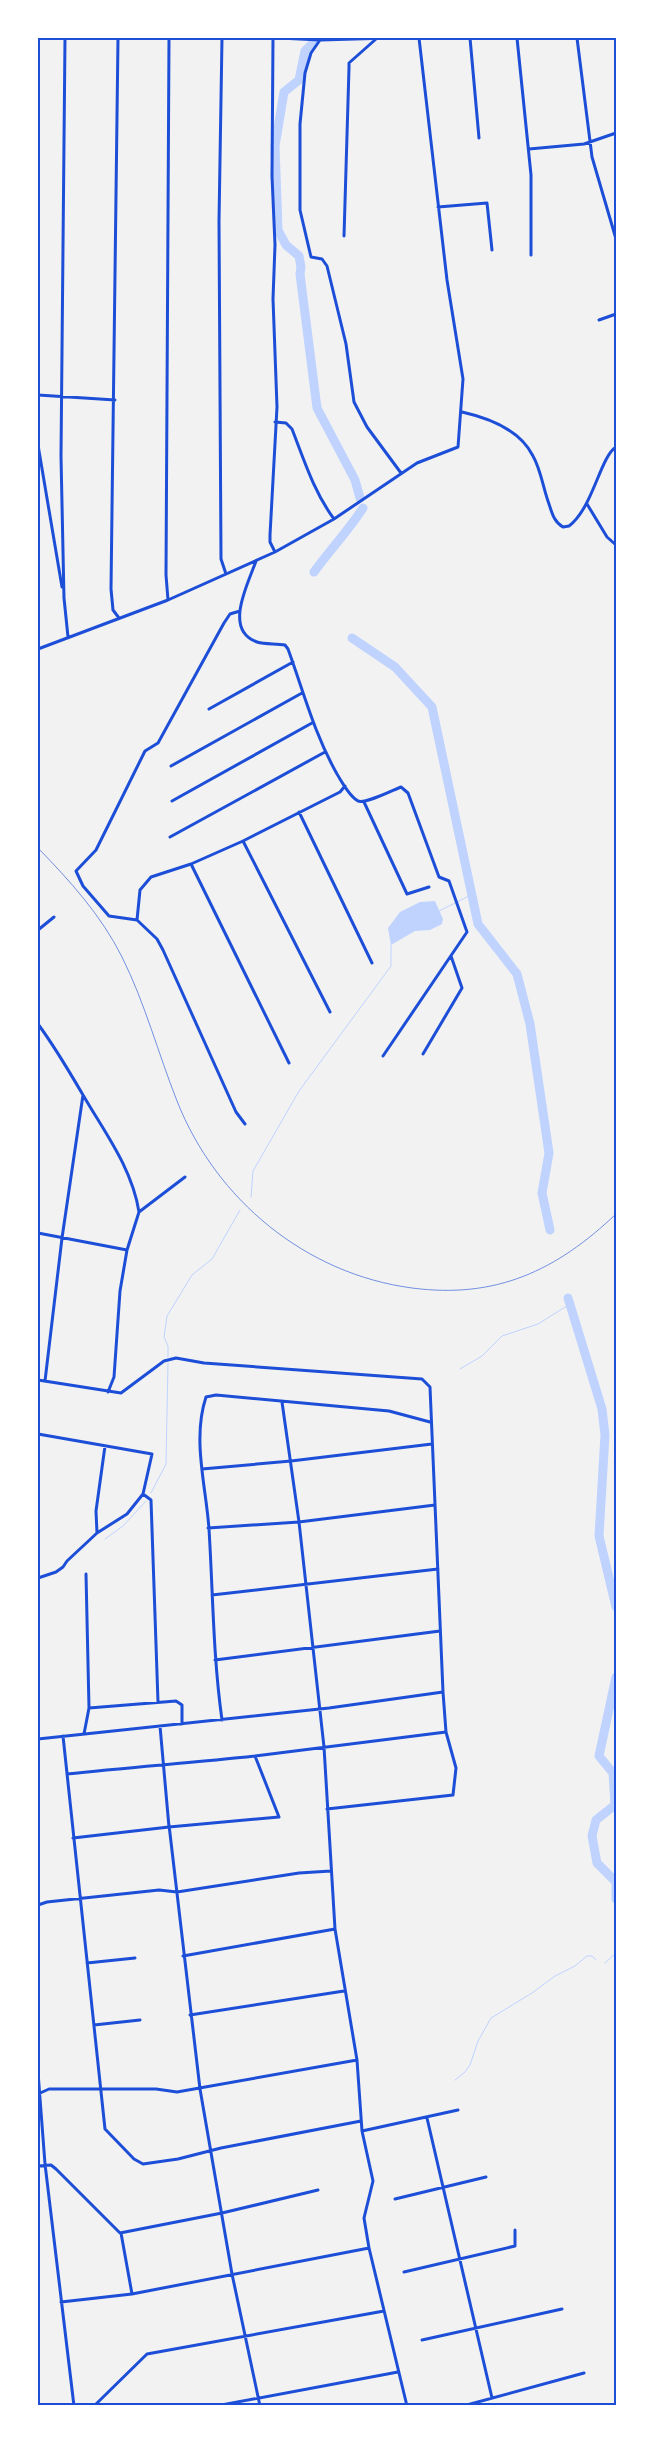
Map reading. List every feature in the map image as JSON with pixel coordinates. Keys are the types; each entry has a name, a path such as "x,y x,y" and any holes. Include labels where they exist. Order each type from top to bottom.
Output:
{"street":[{"path":"64,599 62,396 65,38"},
{"path":"118,38 114,196 115,400 111,589 112,610 119,618"},
{"path":"168,600 166,575 169,38"},
{"path":"222,38 219,221 221,559 226,574"},
{"path":"273,38 272,176 275,246 273,299 277,407 274,422 270,542 275,552"},
{"path":"279,38 390,38"},
{"path":"38,649 168,600 275,552 334,519 401,473 431,457 458,447 463,379 447,280 419,38"},
{"path":"470,38 479,138"},
{"path":"517,38 529,149 531,255"},
{"path":"577,38 589,142 597,179 616,239"},
{"path":"317,39 305,73 300,124 300,210 311,257 322,259 327,266 347,349 350,390 354,402 366,427 401,473"},
{"path":"344,236 348,68 350,62 376,39"},
{"path":"529,149 589,142 616,133"},
{"path":"438,207 487,203 492,250"},
{"path":"599,320 616,314"},
{"path":"38,395 115,400"},
{"path":"462,412 494,423 512,433 527,446 534,456 548,501 558,524 562,527 569,526 580,516 609,455 616,447"},
{"path":"274,422 286,422 292,429 321,499 334,519"},
{"path":"38,424 38,445 64,599 68,637"},
{"path":"587,504 607,537 616,545"},
{"path":"256,560 240,611 241,627 252,640 260,643 285,644 293,662 312,724 344,786 357,800 364,802 401,786 408,793 439,877 449,881 467,932 383,1056"},
{"path":"240,611 230,614 224,622 158,743 145,751 96,850 76,871 83,886 109,916 138,920 157,939 236,1112 246,1124"},
{"path":"208,709 293,662"},
{"path":"170,766 302,693"},
{"path":"172,801 312,724"},
{"path":"170,837 325,752"},
{"path":"138,920 140,890 146,881 192,864 243,841 340,792 344,786"},
{"path":"364,802 407,894 429,887"},
{"path":"299,812 372,963"},
{"path":"243,841 330,1012"},
{"path":"192,864 289,1063"},
{"path":"38,930 54,917"},
{"path":"423,1054 462,988 451,956"},
{"path":"38,1024 74,1076 83,1095 102,1123 132,1182 139,1212 127,1250 120,1291 114,1377 108,1392"},
{"path":"45,1381 62,1238 83,1095"},
{"path":"139,1212 185,1177"},
{"path":"38,1233 127,1250"},
{"path":"38,1380 121,1393 164,1361 176,1358 204,1363 422,1379 430,1386 430,1422 436,1506 443,1692 446,1732 456,1768 453,1795 327,1809"},
{"path":"222,1720 215,1660 208,1528 199,1416 206,1397 216,1395 389,1411 430,1422"},
{"path":"282,1402 299,1522 324,1748 335,1929 357,2060 362,2130 373,2181 364,2218 369,2248 407,2406"},
{"path":"38,1448 38,1434 152,1454 144,1494 126,1514 97,1533 56,1572 38,1578"},
{"path":"202,1469 291,1461 432,1444"},
{"path":"97,1533 96,1511 105,1446"},
{"path":"144,1494 151,1500 158,1702"},
{"path":"208,1528 299,1522 436,1506"},
{"path":"212,1595 438,1569"},
{"path":"84,1734 89,1708 86,1574"},
{"path":"215,1660 440,1631"},
{"path":"38,1739 319,1710 443,1692"},
{"path":"89,1708 180,1702 182,1724"},
{"path":"160,1726 183,1956 200,2090 232,2274 260,2406"},
{"path":"66,1774 255,1756 446,1732"},
{"path":"62,1736 105,2129 138,2162 143,2164 178,2159 361,2121"},
{"path":"73,1838 169,1826 279,1817 255,1756"},
{"path":"38,1906 159,1890 177,1892 299,1873 331,1871"},
{"path":"183,1956 335,1929"},
{"path":"87,1963 135,1958"},
{"path":"190,2015 344,1991"},
{"path":"94,2025 140,2020"},
{"path":"39,2094 49,2089 156,2089 177,2092 200,2090 357,2060"},
{"path":"38,2072 45,2164 74,2406"},
{"path":"362,2130 458,2110"},
{"path":"426,2118 492,2398"},
{"path":"38,2166 45,2164 56,2170 120,2233 132,2294"},
{"path":"395,2200 486,2176"},
{"path":"120,2233 222,2213 318,2190"},
{"path":"404,2272 515,2246 517,2242 515,2230"},
{"path":"61,2302 132,2294 369,2248"},
{"path":"422,2340 562,2309"},
{"path":"94,2406 147,2354 384,2311"},
{"path":"216,2406 398,2372"},
{"path":"463,2406 584,2373"}],"water":[{"path":"435,901 443,919 442,924 430,930 415,931 391,945 388,928 400,912 420,902"}],"waterway":[{"path":"314,42 305,51 299,80 284,92 275,146 278,230 286,245 299,256 317,408 355,480 360,498"},
{"path":"314,572 363,508"},
{"path":"352,638 395,667 432,707 478,924 517,974 530,1024 549,1153 542,1193 550,1230"},
{"path":"439,911 471,895"},
{"path":"251,1197 253,1171 299,1091 391,966 391,945"},
{"path":"168,1357 168,1346 164,1337 167,1316 192,1275 212,1259 240,1210"},
{"path":"568,1298 602,1409 605,1435 599,1536 616,1607"},
{"path":"460,1369 482,1356 502,1336 538,1324 570,1304"},
{"path":"151,1493 166,1464 168,1363"},
{"path":"105,1539 123,1526 146,1501"},
{"path":"616,1677 599,1756 613,1773 615,1805 596,1820 592,1836 597,1863 616,1882 616,1899"},
{"path":"605,1963 616,1953"},
{"path":"455,2080 470,2065 478,2041 491,2018 532,1993 555,1976 575,1966 587,1956 592,1956 596,1960"}],"railway":[{"path":"38,848 84,899 114,942 138,992 177,1101 194,1137 215,1170 241,1200 269,1226 301,1249 336,1267 373,1280 412,1288 471,1289 498,1284 523,1276 547,1265 571,1251 616,1214"}]}
